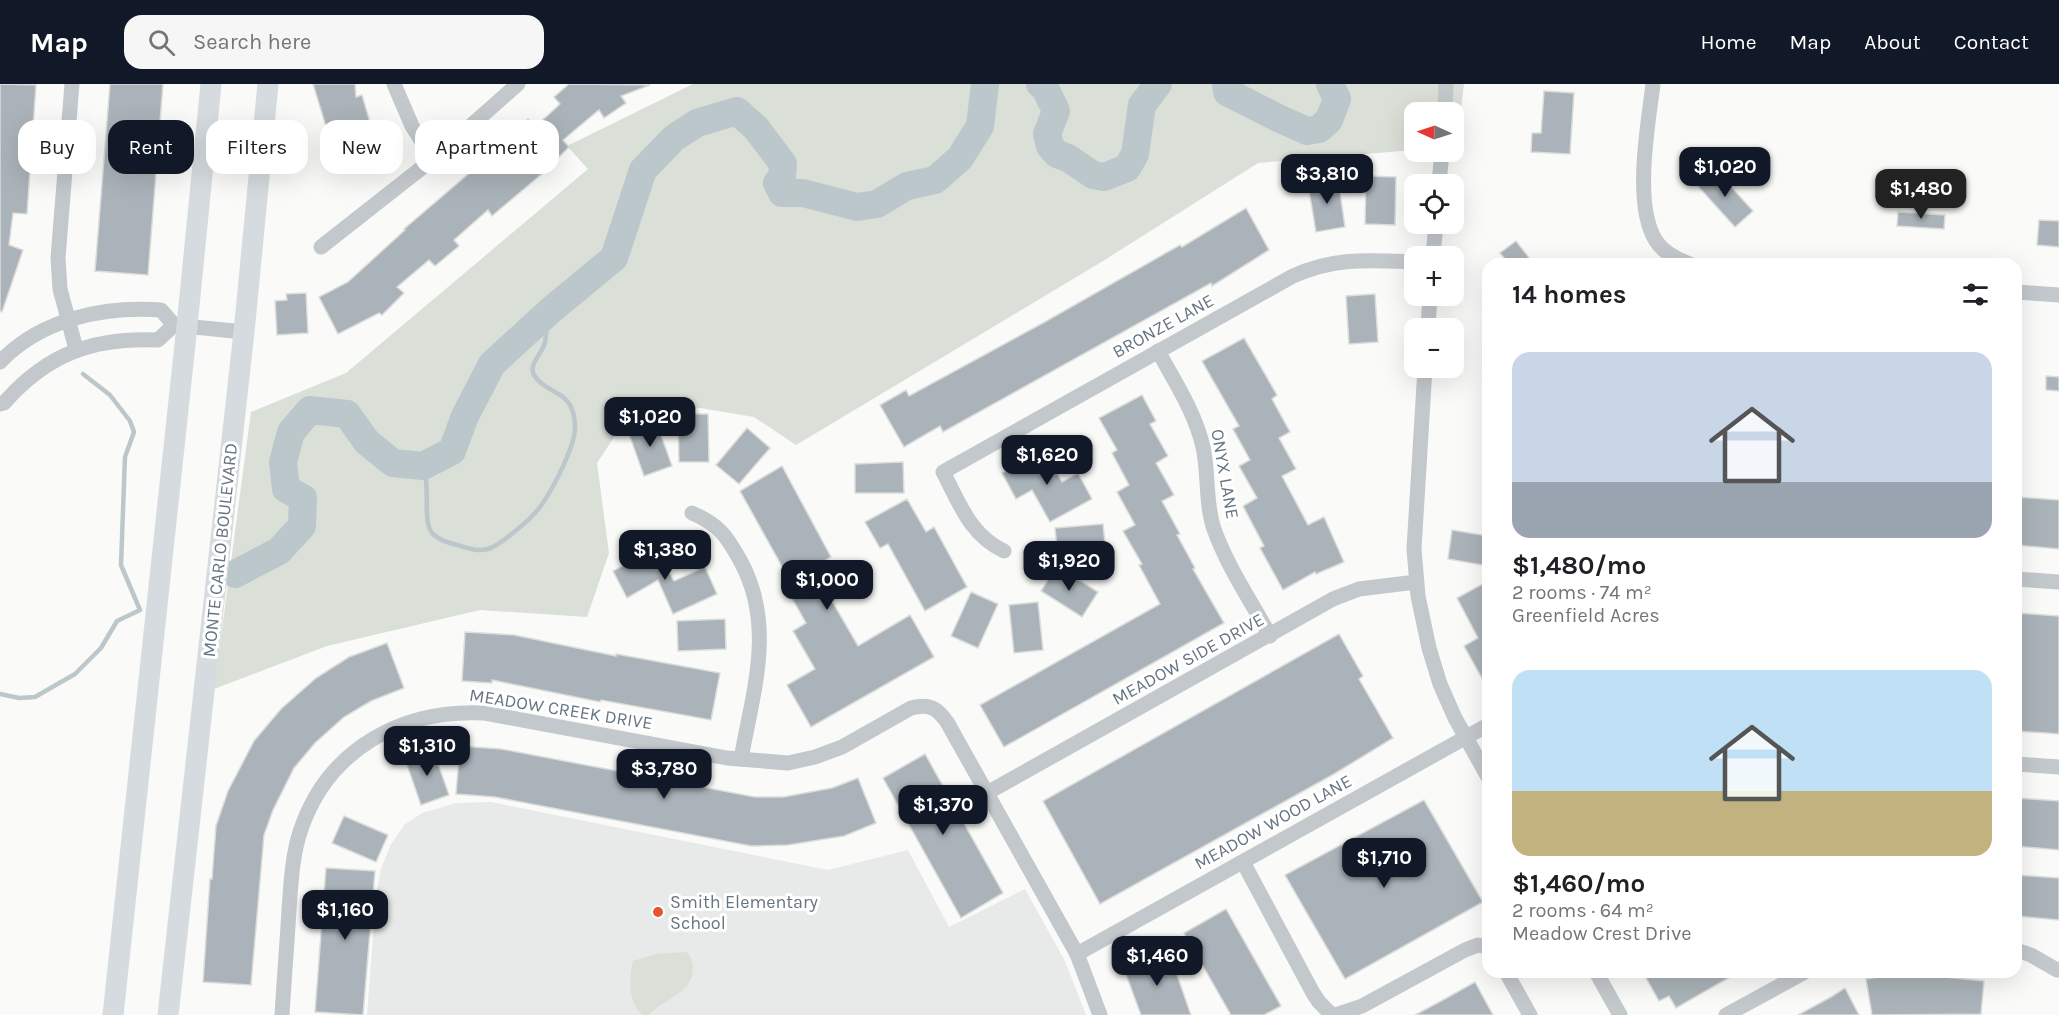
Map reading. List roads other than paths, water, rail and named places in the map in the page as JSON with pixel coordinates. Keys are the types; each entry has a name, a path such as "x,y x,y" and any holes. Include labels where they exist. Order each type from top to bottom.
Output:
{"main road":[{"path":"113,1015 181,325 211,84"},
{"name":"MONTE CARLO BOULEVARD","path":"168,1015 244,332 268,84"}],"street":[{"path":"72,84 58,258 60,289 76,349"},
{"path":"393,84 415,131"},
{"path":"477,120 518,84"},
{"path":"1445,102 1446,84"},
{"path":"1653,84 1644,170 1646,213 1650,230 1657,243 1666,253 1677,258"},
{"path":"321,247 415,173"},
{"name":"BRONZE LANE","path":"1004,551 991,546 975,530 943,472 1306,270 1327,264 1362,259 1404,261"},
{"path":"2022,292 2059,295"},
{"path":"0,362 24,343 68,321 109,310 134,308 161,310 181,325 244,332"},
{"path":"0,404 4,403 29,377 76,349 118,340 158,340 181,325"},
{"name":"ONYX LANE","path":"1158,351 1187,404 1199,432 1206,463 1211,518 1222,548 1270,636"},
{"path":"1424,378 1414,534 1416,582 1424,630 1434,666 1447,702 1482,766"},
{"path":"692,513 710,521 728,537 750,581 761,624 760,650 741,759"},
{"path":"2022,579 2059,582"},
{"name":"MEADOW SIDE DRIVE","path":"987,793 1320,606 1346,594 1379,585 1416,582"},
{"name":"MEADOW CREEK DRIVE","path":"282,1015 293,864 301,830 316,797 337,770 359,748 381,733 405,722 433,715 460,712 484,713 741,759 788,763 815,757 848,744 912,708 930,706 939,710 947,722 987,793"},
{"name":"MEADOW WOOD LANE","path":"1077,954 1482,728"},
{"path":"2022,764 2059,767"},
{"path":"987,793 1077,954 1100,1015"},
{"path":"1243,861 1313,993 1333,1015 1362,1006 1465,950 1482,946"},
{"path":"2022,952 2057,970"},
{"path":"1509,978 1530,1015"},
{"path":"1599,978 1620,1015"},
{"path":"1726,1015 1794,978"}],"waterway":[{"path":"235,574 279,551 302,526 303,498 286,489 283,462 291,432 310,410 347,414 367,442 393,463 423,466 452,451 465,416 492,364 551,310 614,258 643,170 674,138 697,123 737,111 756,128 783,164 782,177 777,183 782,193 803,193 857,207 877,204 907,186 935,180 960,158 980,126 985,84"},
{"path":"1040,84 1045,88 1056,111 1047,134 1050,146 1057,154 1068,158 1093,175 1104,177 1127,168 1135,154 1142,105 1158,84"},
{"path":"1226,84 1227,92 1307,131 1319,129 1329,120 1337,99 1330,84"},
{"path":"423,466 429,527 434,535 454,544 480,550 493,547 520,528 541,506 561,471 571,446 575,426 570,405 559,394 539,382 534,375 534,363 545,342 546,315"},
{"path":"0,694 19,698 35,697 75,674 101,648 117,621 140,610 121,565 125,457 134,432 130,421 110,395 83,374"}],"place":[{"name":"Smith Elementary School","path":"658,912"}]}
